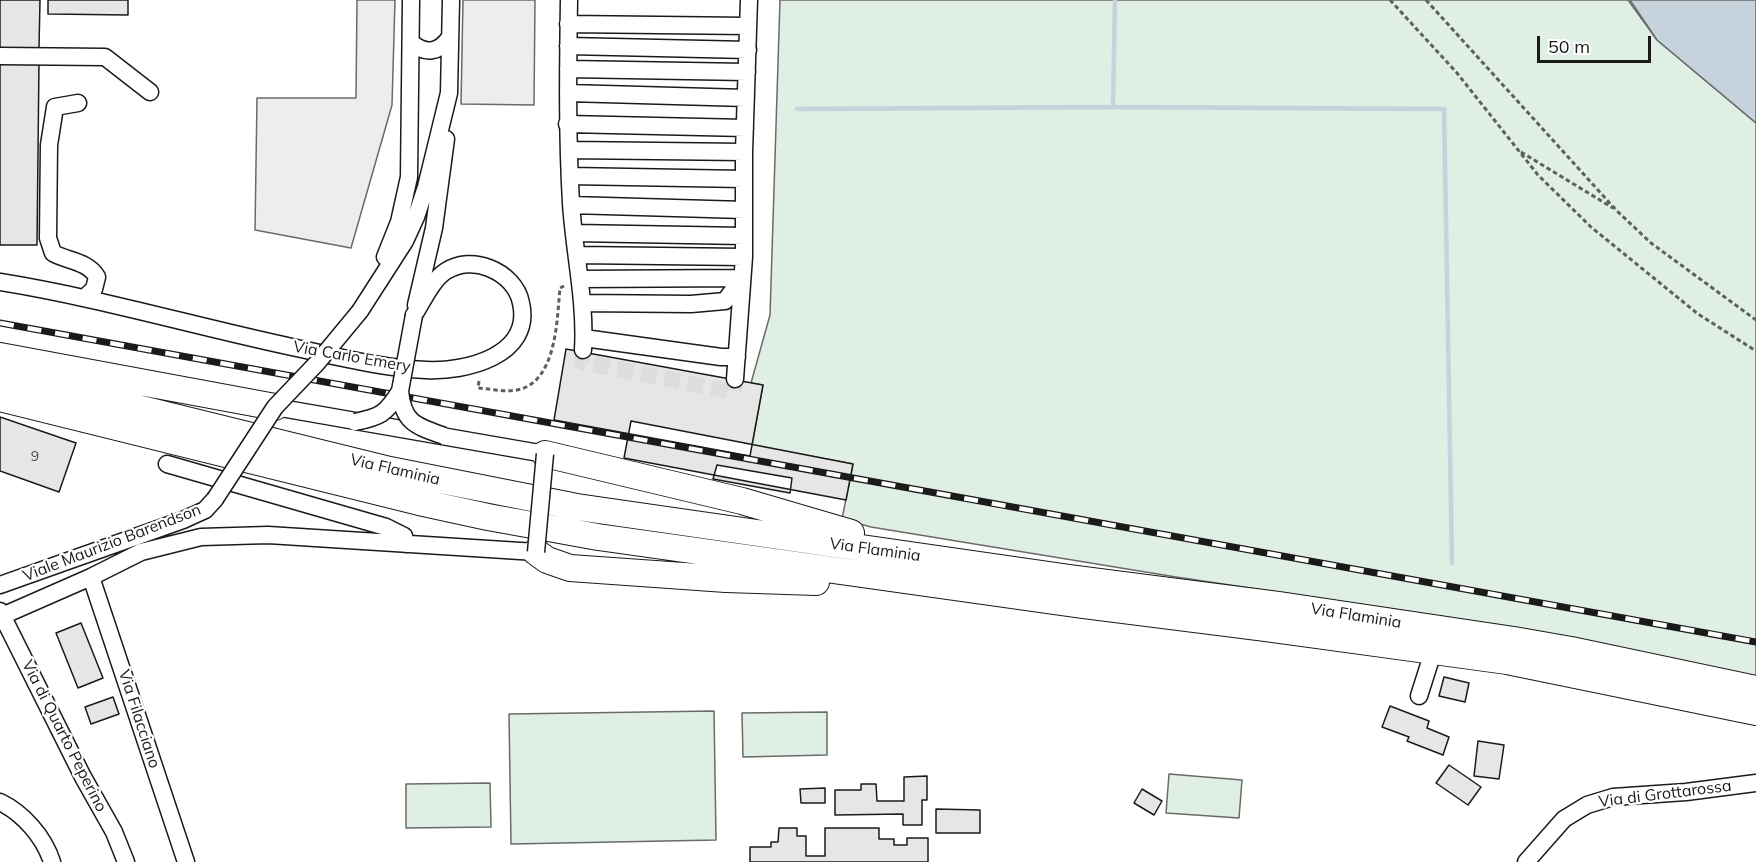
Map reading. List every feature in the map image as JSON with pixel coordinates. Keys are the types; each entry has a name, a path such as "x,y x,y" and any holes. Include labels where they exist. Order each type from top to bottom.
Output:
{"highway":[{"path":"0,356 275,406"},
{"name":"Via Flaminia","path":"0,374 326,455 459,485 588,509 1070,578 1278,604 1526,642 1756,689"},
{"name":"Via Flaminia","path":"8,402 488,517 598,537 1082,605 1507,661 1756,712"},
{"path":"545,454 742,501 935,558"},
{"path":"536,552 559,565 600,571 726,579 826,582 910,581"}],"street":[{"name":"Viale Maurizio Barendson","path":"0,585 183,520 205,510 215,499 275,406 317,363 360,311 392,242 407,193 411,0"},
{"name":"Viale Maurizio Barendson","path":"369,293 399,252 416,217 426,187 449,93 451,0"},
{"path":"569,0 567,124 571,205 582,303 583,344 737,357"},
{"path":"735,379 744,257 744,152 749,0"},
{"path":"568,24 748,26"},
{"path":"411,42 423,50 433,51 444,46 450,37"},
{"path":"568,46 747,50"},
{"path":"0,56 105,57 150,92"},
{"path":"568,69 747,72"},
{"path":"355,422 381,415 392,404 399,391 434,228 449,93"},
{"path":"568,93 746,98"},
{"path":"78,103 55,107 49,145 48,238 53,253 93,270 97,277 94,289 84,298"},
{"path":"567,124 745,128"},
{"path":"569,150 744,152"},
{"path":"570,176 744,179"},
{"path":"571,205 744,210"},
{"path":"574,233 744,236"},
{"path":"577,255 744,257"},
{"name":"Via Carlo Emery","path":"0,282 126,307 201,327 348,359 425,370 461,367 491,358 512,343 523,320 521,300 515,287 496,270 480,264 456,266 443,274 414,315"},
{"path":"580,279 742,278"},
{"path":"582,303 691,304 725,301 742,278"},
{"path":"399,391 403,409 411,422 444,436"},
{"path":"1,614 91,577 141,552 201,537 268,535 536,552 545,454 275,406"},
{"path":"167,464 386,527 404,536 406,544"},
{"name":"Via Filacciano","path":"91,577 186,862"},
{"name":"Via di Quarto Peperino","path":"1,614 83,777 114,832 126,862"},
{"path":"1419,696 1433,652"},
{"name":"Via di Grottarossa","path":"1526,862 1564,819 1587,805 1613,797 1686,792 1756,783"},
{"path":"0,802 27,822 48,850 52,862"}],"path":[{"path":"1390,0 1457,74 1538,175 1590,227 1698,314 1756,351"},
{"path":"1426,0 1617,211 1651,243 1756,320"},
{"path":"1517,149 1617,211"},
{"path":"479,381 478,388 509,391 531,385 543,370 550,356 556,335 560,288 580,279"}],"green space":[{"path":"780,0 1628,0 1657,40 1756,123 1756,680 1513,627 1176,577 871,527 842,519 853,464 752,445 763,385 751,383 770,315"},
{"path":"714,711 716,840 511,844 509,714"},
{"path":"827,712 827,755 743,757 742,713"},
{"path":"1169,774 1242,780 1239,818 1166,813"},
{"path":"490,783 491,827 406,828 406,784"}],"shaded area":[{"path":"357,0 395,0 392,105 351,248 255,230 257,98 356,98"},
{"path":"463,0 535,0 534,105 461,104"},
{"path":"1630,0 1756,0 1756,123 1657,40"}],"building":[{"path":"0,0 40,0 39,48 0,48"},
{"path":"48,0 128,0 128,15 48,14"},
{"path":"0,62 39,62 37,245 0,245"},
{"path":"566,349 763,385 750,456 554,420"},
{"path":"0,417 76,443 59,492 0,471"},
{"path":"631,421 853,464 846,500 624,458"},
{"path":"717,465 792,478 790,493 713,479"},
{"path":"81,623 103,678 78,688 56,633"},
{"path":"1444,677 1469,683 1465,702 1439,696"},
{"path":"113,697 119,714 91,724 85,707"},
{"path":"1390,706 1429,721 1427,728 1449,737 1443,755 1407,741 1409,737 1382,727"},
{"path":"1478,741 1504,745 1499,779 1474,776"},
{"path":"1449,765 1481,787 1468,805 1436,783"},
{"path":"927,776 927,800 922,800 922,825 903,825 903,814 835,815 835,790 861,790 861,784 876,784 877,801 904,801 904,777"},
{"path":"825,788 825,803 801,803 800,789"},
{"path":"1142,789 1162,801 1154,815 1134,803"},
{"path":"936,809 980,810 980,833 936,833"},
{"path":"779,828 797,828 797,836 806,836 806,856 825,856 825,828 879,828 879,839 894,839 894,845 907,845 907,838 928,838 928,862 750,862 750,847 771,847 771,842 778,842"}],"waterway":[{"path":"797,109 1113,107 1115,0"},
{"path":"1113,107 1444,109 1452,563"}],"tunnel":[{"path":"583,350 582,362 734,392 735,379"}],"railway":[{"path":"0,323 1756,642"}]}
